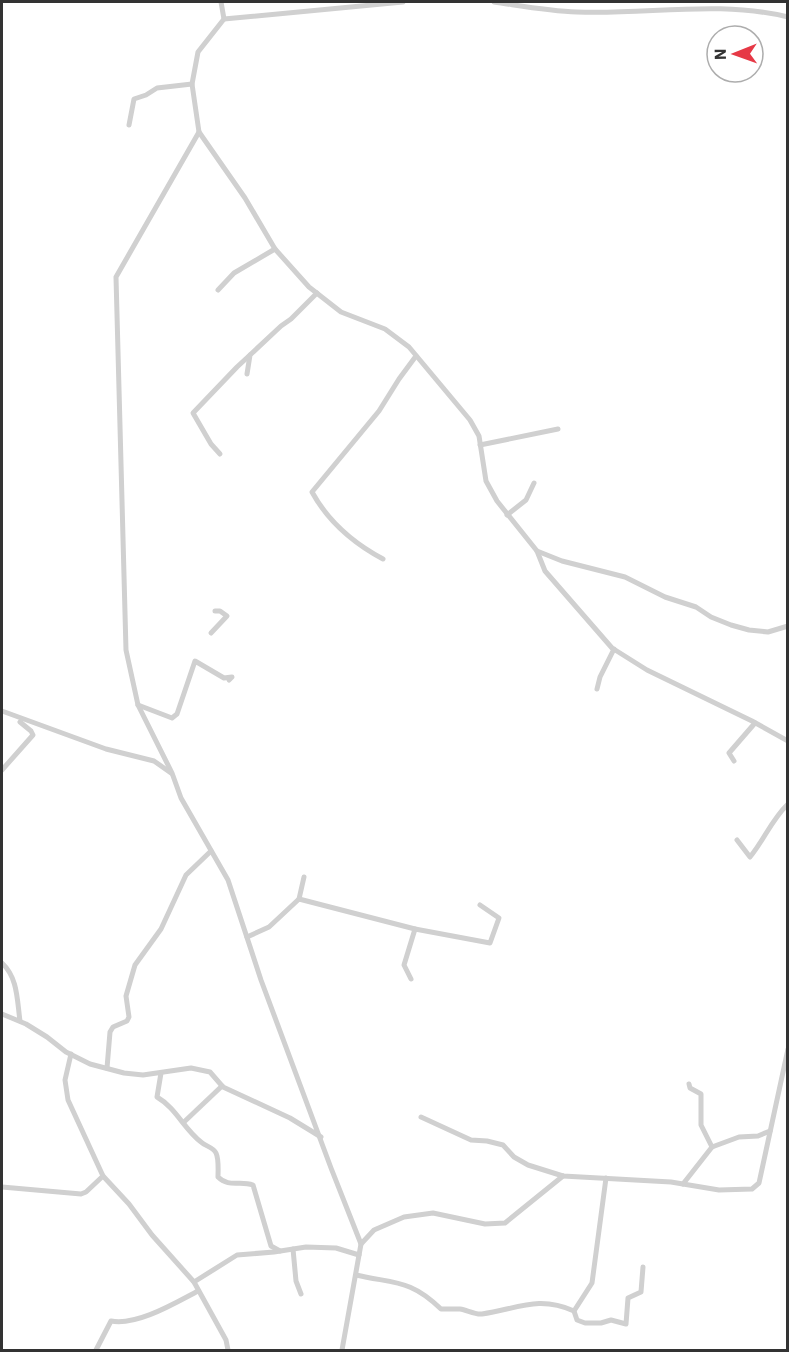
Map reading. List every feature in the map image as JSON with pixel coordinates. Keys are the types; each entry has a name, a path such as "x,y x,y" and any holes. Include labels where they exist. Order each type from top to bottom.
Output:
{"street":[{"path":"221,2 224,19"},
{"path":"403,2 224,19 198,52 192,84 200,132 246,198 275,249 317,293 341,312 385,329 409,347 470,420 479,436 486,481 497,501 537,551 545,571 614,649 648,670 788,741"},
{"path":"494,2 578,12 733,9 764,11 788,17"},
{"path":"129,125 134,99 157,88 192,84"},
{"path":"200,132 116,277 126,650 138,705 172,773 181,798 228,880 361,1244 342,1350"},
{"path":"218,290 234,273 275,249"},
{"path":"220,454 211,444 194,413 237,367 317,293"},
{"path":"247,374 250,355"},
{"path":"383,559 358,544 337,527 320,507 312,492 379,411 416,356"},
{"path":"480,445 558,429"},
{"path":"507,515 526,500 534,483"},
{"path":"537,551 562,561 625,577 665,597 696,607 711,617 731,625 768,632 788,627"},
{"path":"211,633 226,616 220,611 215,611"},
{"path":"597,689 600,677 614,649"},
{"path":"138,705 172,718 177,714 195,661 224,678 232,677 229,680"},
{"path":"2,712 106,749 154,761 172,773"},
{"path":"2,712 25,724 33,735 2,770"},
{"path":"734,761 729,753 755,723"},
{"path":"737,840 750,857 762,843 778,813 788,804"},
{"path":"107,1068 110,1032 113,1027 127,1021 129,1017 126,996 135,965 161,929 186,875 211,851"},
{"path":"247,937 269,927 299,899 304,878"},
{"path":"299,899 415,929 490,944 499,918 480,905"},
{"path":"411,979 404,965 415,929"},
{"path":"2,963 14,980 20,1021"},
{"path":"2,1014 20,1021 90,1064 143,1075 173,1070 201,1069 210,1072 222,1086 290,1118 321,1137"},
{"path":"421,1117 471,1140 503,1145 528,1165 563,1176 682,1184 719,1190 752,1189 759,1183 788,1049"},
{"path":"71,1054 65,1080 68,1100 103,1176 194,1282 226,1340 228,1350"},
{"path":"161,1073 157,1097 176,1113 198,1140 211,1147 216,1153 218,1177 232,1184 246,1182 253,1185 271,1246 280,1251"},
{"path":"689,1084 690,1088 701,1094 701,1125 712,1147"},
{"path":"184,1122 222,1086"},
{"path":"682,1184 712,1147 739,1137 758,1136 770,1131"},
{"path":"2,1187 81,1194 103,1176"},
{"path":"361,1244 374,1230 404,1217 433,1213 485,1224 505,1223 563,1176"},
{"path":"574,1311 592,1283 606,1178"},
{"path":"194,1282 237,1255 293,1249 336,1248 359,1255"},
{"path":"293,1249 296,1281 301,1294"},
{"path":"356,1275 409,1285 425,1294 441,1309 460,1309 480,1314 526,1304 546,1303 564,1306 574,1311 577,1320 585,1323 601,1323 611,1320 626,1324 628,1298 641,1292 643,1267"},
{"path":"96,1350 111,1321 121,1323 141,1317 198,1291"}]}
